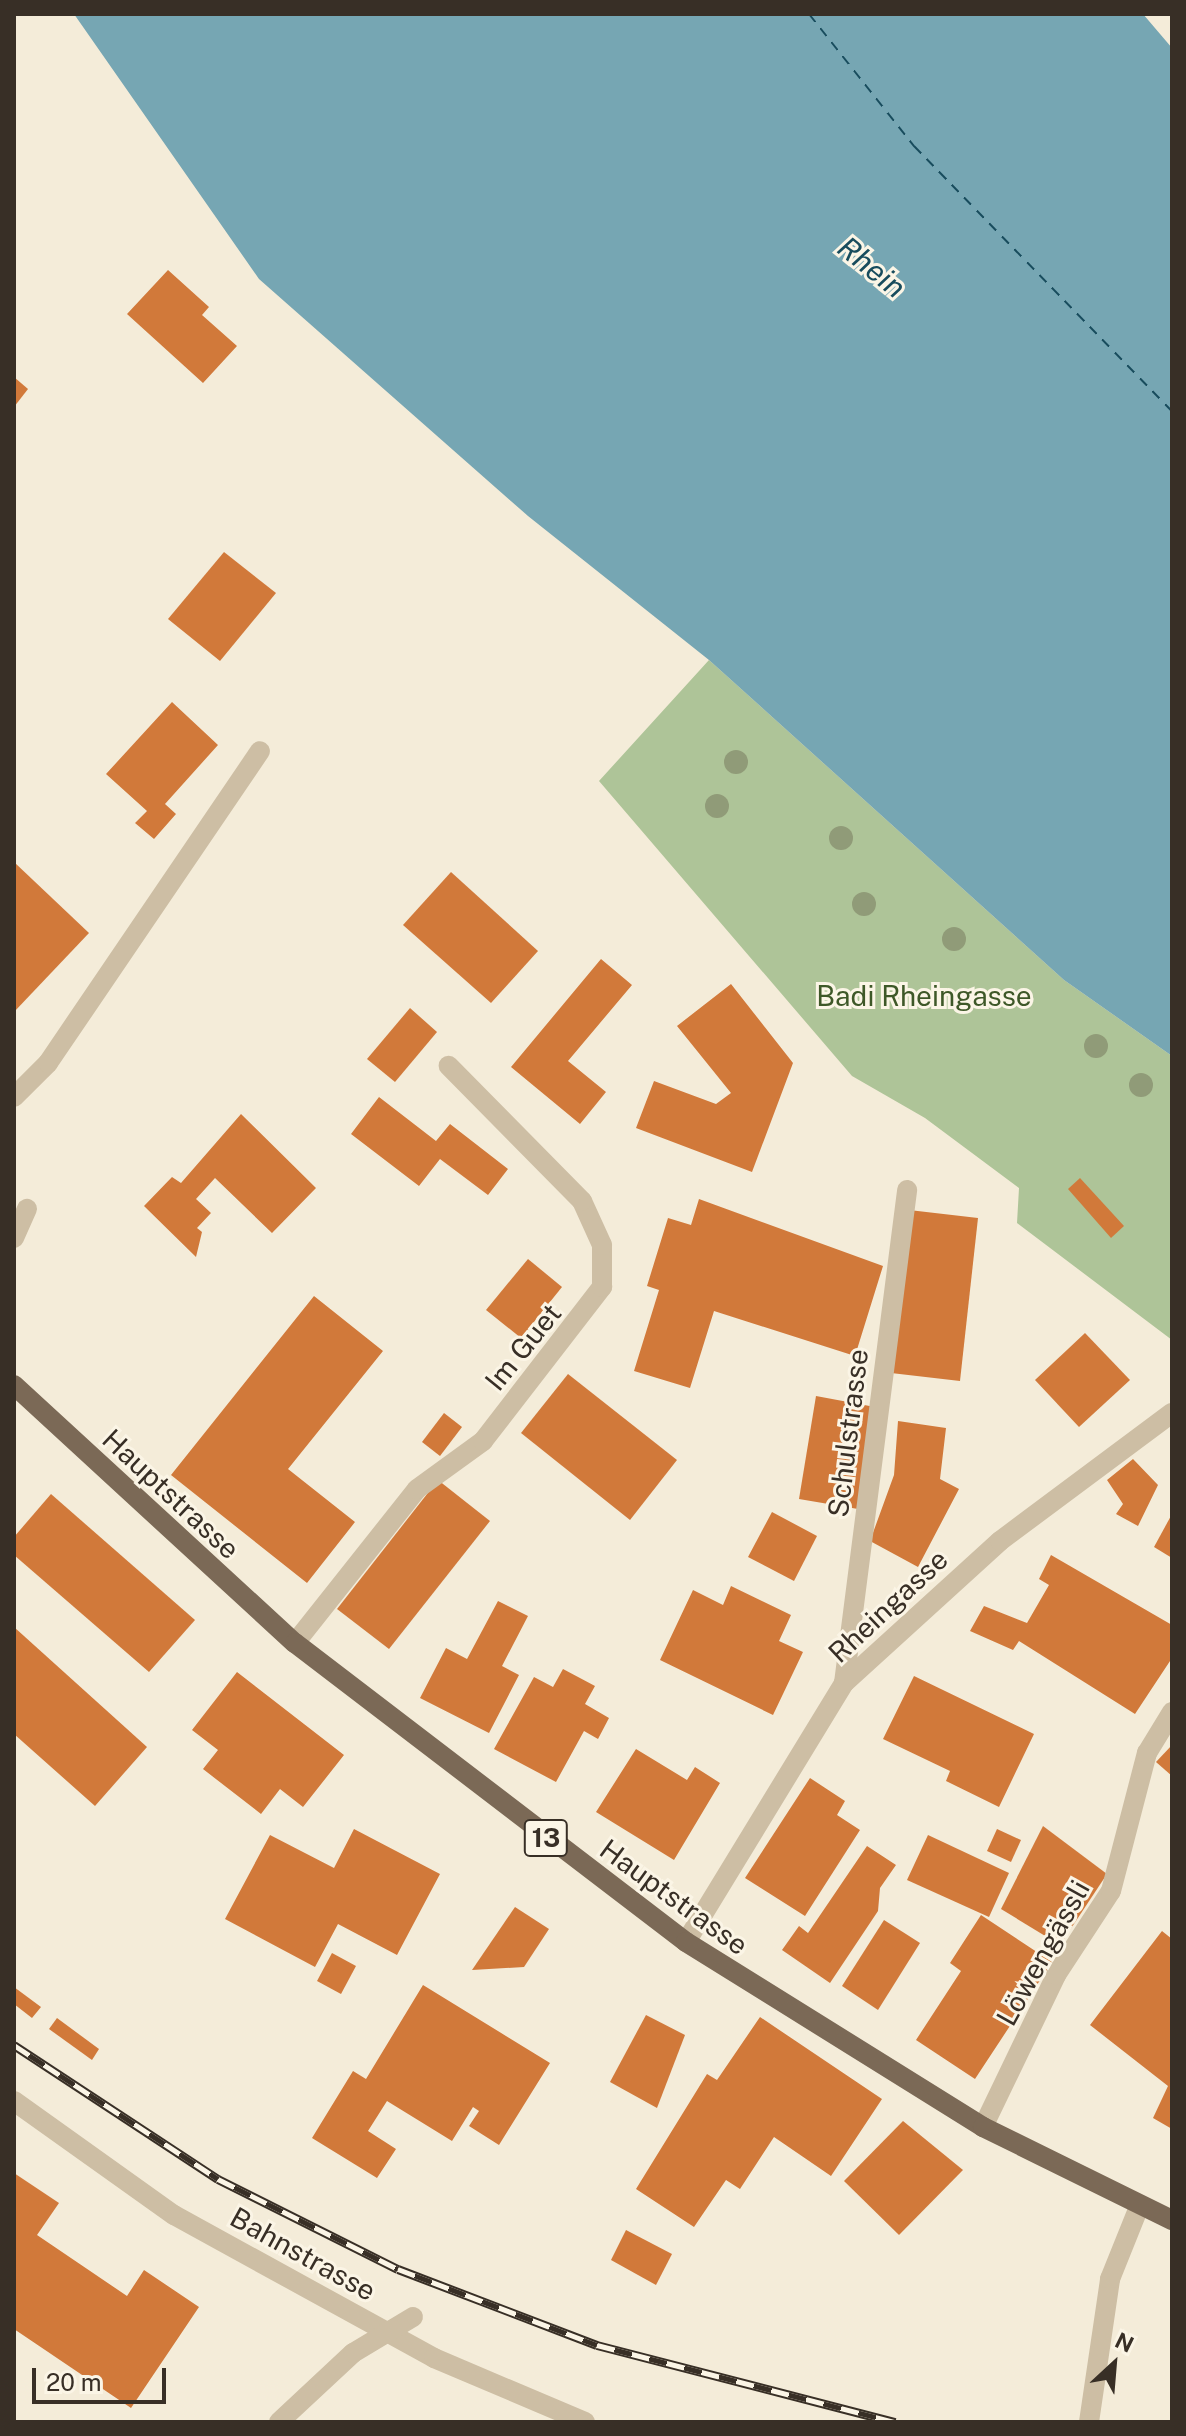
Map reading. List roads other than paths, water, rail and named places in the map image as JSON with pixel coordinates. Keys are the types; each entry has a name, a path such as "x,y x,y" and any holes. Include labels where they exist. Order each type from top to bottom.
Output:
{"main road":[{"name":"Hauptstrasse","path":"14,1385 295,1643 686,1942 983,2127 1139,2207 1172,2220"}],"street":[{"path":"14,1097 48,1063 260,751"},
{"name":"Im Guet","path":"295,1643 417,1489 483,1441 602,1287 602,1245 582,1201 449,1066"},
{"name":"Schulstrasse","path":"844,1683 907,1190"},
{"path":"14,1238 27,1209"},
{"name":"Rheingasse","path":"686,1942 844,1683 1000,1541 1172,1413"},
{"name":"Löwengässli","path":"983,2127 1056,1975 1111,1891 1147,1753 1172,1712"},
{"name":"Bahnstrasse","path":"14,2101 174,2215 389,2333 585,2422"},
{"path":"1089,2422 1110,2279 1139,2207"},
{"path":"279,2422 353,2353 413,2317"}],"water":[{"name":"Rhein","path":"74,14 1143,14 1172,48 1172,1056 1064,980 709,660 528,516 259,279"}],"railway":[{"path":"14,2045 218,2179 398,2269 597,2345 895,2422"}],"park label":[{"name":"Badi Rheingasse","path":"924,996"}]}
